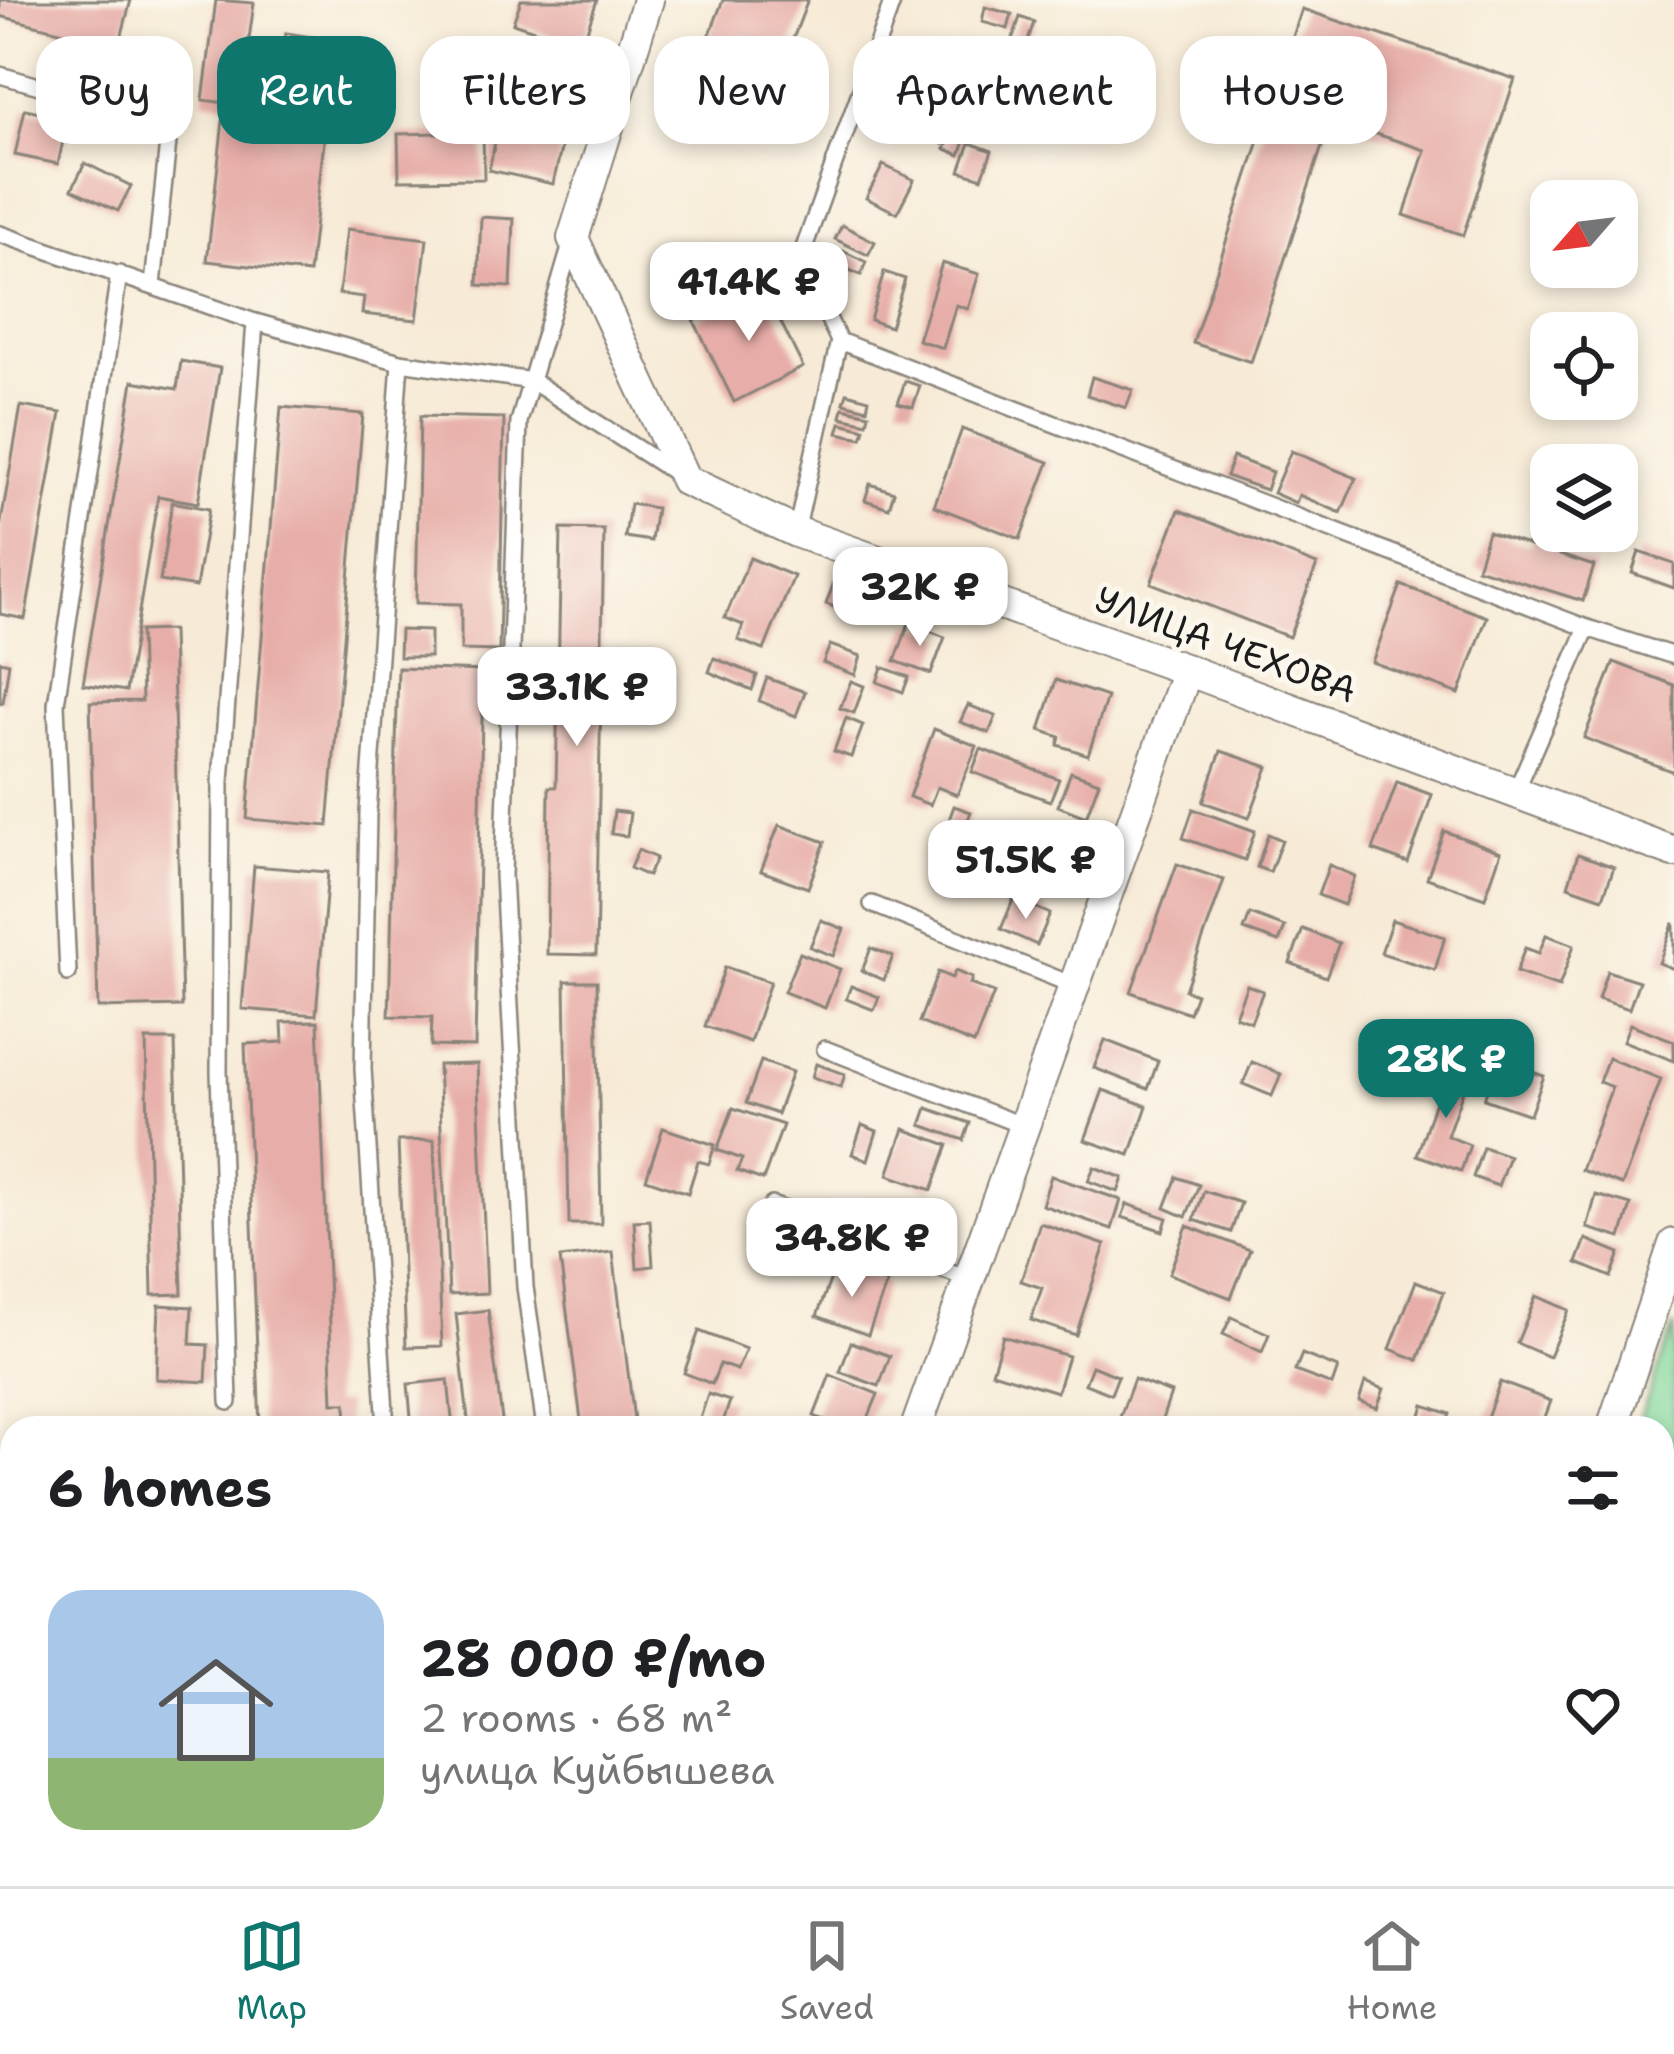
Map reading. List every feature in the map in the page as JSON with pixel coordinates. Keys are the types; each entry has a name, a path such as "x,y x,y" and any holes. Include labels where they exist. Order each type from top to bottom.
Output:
{"street":[{"path":"648,0 573,238 686,480"},
{"name":"УЛИЦА ЧЕХОВА","path":"686,480 796,532 1187,670 1674,852"},
{"path":"920,1416 1187,670"},
{"path":"1616,1416 1674,1244"}],"lane":[{"path":"796,532 839,341 800,259 893,0"},
{"path":"0,75 170,122 153,285"},
{"path":"0,234 255,322 400,362 532,381 686,480"},
{"path":"543,1416 525,1287 503,875 519,422 573,238"},
{"path":"68,974 56,704 119,274"},
{"path":"229,1402 219,1071 221,781 255,322"},
{"path":"839,341 1587,628 1674,656"},
{"path":"385,1416 363,1069 368,812 400,362"},
{"path":"1515,793 1587,628"},
{"path":"872,904 1075,986"},
{"path":"825,1048 1023,1126"},
{"path":"772,1205 970,1280"}],"green space":[{"path":"1674,1325 1674,1416 1640,1416"}],"building":[{"path":"0,0 131,0 122,36 79,36 0,16"},
{"path":"216,0 254,3 249,36 217,36 217,102 203,100"},
{"path":"521,0 597,0 585,36 552,36 513,23"},
{"path":"723,0 808,0 794,36 709,36"},
{"path":"985,7 1012,14 1008,29 982,22"},
{"path":"1302,9 1384,36 1293,36"},
{"path":"1020,17 1034,22 1029,36 1014,36"},
{"path":"1387,37 1515,79 1463,235 1404,215 1425,150 1387,137"},
{"path":"25,109 36,111 36,144 62,144 58,164 15,155"},
{"path":"420,133 420,144 483,144 484,179 399,180 398,134"},
{"path":"220,144 324,144 309,273 207,261"},
{"path":"495,144 562,144 553,184 489,170"},
{"path":"947,144 964,144 960,155 945,149"},
{"path":"970,144 992,151 982,178 960,171"},
{"path":"1258,144 1323,144 1251,362 1193,343"},
{"path":"85,163 131,186 118,211 72,189"},
{"path":"883,165 914,180 897,213 866,198"},
{"path":"481,217 514,219 511,287 478,285"},
{"path":"842,225 875,242 868,255 835,239"},
{"path":"347,229 427,239 417,320 362,314 364,297 339,294"},
{"path":"843,251 866,262 861,275 837,265"},
{"path":"942,263 979,274 968,309 956,305 943,348 918,340"},
{"path":"884,272 905,279 890,327 870,320"},
{"path":"763,286 803,367 734,402 694,321"},
{"path":"181,361 220,368 198,503 158,496 126,691 83,684 133,381 177,389"},
{"path":"1092,377 1133,390 1126,408 1087,395"},
{"path":"905,381 920,386 913,407 898,403"},
{"path":"847,393 869,399 867,409 844,403"},
{"path":"21,406 61,413 25,619 0,614 0,528"},
{"path":"281,407 363,414 328,826 247,819"},
{"path":"843,408 869,414 867,423 841,417"},
{"path":"420,416 504,418 499,651 461,650 461,604 416,603"},
{"path":"841,423 865,429 862,438 838,433"},
{"path":"962,429 1049,462 1020,539 934,506"},
{"path":"1291,451 1356,478 1341,513 1299,495 1296,503 1273,493"},
{"path":"1233,457 1272,472 1266,490 1226,476"},
{"path":"870,484 894,492 889,508 865,500"},
{"path":"172,502 209,509 196,587 160,581"},
{"path":"630,504 656,508 651,541 625,537"},
{"path":"1179,510 1317,565 1289,637 1151,583"},
{"path":"561,529 604,530 596,955 547,954"},
{"path":"1488,532 1530,546 1530,552 1561,552 1594,566 1583,601 1477,568"},
{"path":"1639,552 1674,564 1674,588 1632,573"},
{"path":"750,558 794,576 764,650 738,640 743,625 725,618"},
{"path":"836,577 872,590 862,617 826,604"},
{"path":"1401,585 1487,617 1459,694 1372,662"},
{"path":"909,623 945,637 931,674 895,661"},
{"path":"172,630 182,1006 98,1008 90,702 142,701 140,631"},
{"path":"400,630 430,631 430,657 399,657"},
{"path":"830,645 861,656 855,675 823,663"},
{"path":"714,658 757,675 752,690 709,672"},
{"path":"0,661 9,663 3,703 0,703"},
{"path":"1614,662 1674,685 1674,772 1584,738"},
{"path":"642,664 664,672 652,704 629,696"},
{"path":"882,667 909,677 903,692 877,682"},
{"path":"398,668 483,671 475,1047 431,1046 432,1017 389,1016"},
{"path":"767,678 805,692 796,716 759,701"},
{"path":"1056,680 1107,697 1088,755 1058,745 1060,737 1040,730"},
{"path":"851,681 864,686 854,713 840,708"},
{"path":"968,705 996,716 989,733 960,722"},
{"path":"846,718 863,725 851,757 834,751"},
{"path":"934,729 977,746 957,795 937,787 930,805 909,797"},
{"path":"981,749 1059,779 1050,801 972,772"},
{"path":"1221,751 1268,767 1249,818 1203,802"},
{"path":"1071,772 1099,782 1086,817 1058,806"},
{"path":"1397,782 1432,795 1408,863 1373,850"},
{"path":"954,806 971,812 962,834 946,828"},
{"path":"1193,809 1255,831 1245,860 1183,838"},
{"path":"614,811 630,813 627,836 611,834"},
{"path":"779,825 825,842 808,888 761,871"},
{"path":"1011,829 1052,845 1033,893 992,877"},
{"path":"1444,831 1501,852 1485,898 1427,878"},
{"path":"1268,834 1282,840 1270,872 1257,867"},
{"path":"638,850 656,858 648,876 630,868"},
{"path":"1578,854 1614,867 1603,898 1568,886"},
{"path":"1177,864 1224,880 1185,990 1196,994 1189,1013 1131,992"},
{"path":"1329,865 1355,876 1344,905 1318,895"},
{"path":"254,866 328,872 316,1015 242,1009"},
{"path":"1014,898 1050,914 1037,945 1001,929"},
{"path":"1250,914 1285,927 1279,942 1244,930"},
{"path":"821,920 844,929 833,956 810,947"},
{"path":"1392,920 1445,937 1435,970 1381,953"},
{"path":"1674,924 1674,969 1659,963"},
{"path":"1303,929 1339,943 1326,977 1290,963"},
{"path":"1546,935 1574,945 1559,987 1516,972 1525,948 1539,953"},
{"path":"871,948 893,956 884,980 862,971"},
{"path":"800,953 840,969 825,1008 784,992"},
{"path":"725,967 770,982 750,1042 705,1026"},
{"path":"955,971 972,978 970,984 994,993 974,1044 919,1022 938,972 952,978"},
{"path":"1607,971 1639,981 1629,1009 1598,999"},
{"path":"565,981 597,981 601,1224 569,1224"},
{"path":"1247,985 1263,991 1251,1022 1235,1016"},
{"path":"851,986 879,997 874,1010 846,999"},
{"path":"318,1021 333,1403 346,1403 347,1416 260,1416 245,1044 283,1042 282,1022"},
{"path":"1630,1024 1674,1041 1674,1061 1623,1041"},
{"path":"146,1040 175,1040 182,1294 152,1295"},
{"path":"1105,1040 1158,1061 1148,1089 1094,1068"},
{"path":"1608,1058 1661,1079 1622,1185 1581,1170 1612,1087 1599,1082"},
{"path":"1449,1060 1471,1068 1447,1136 1470,1145 1461,1171 1417,1155"},
{"path":"1497,1060 1544,1076 1530,1115 1484,1099"},
{"path":"761,1061 792,1072 777,1114 746,1103"},
{"path":"1252,1062 1281,1074 1272,1096 1243,1084"},
{"path":"477,1064 487,1293 449,1295 438,1065"},
{"path":"816,1064 845,1074 841,1087 812,1077"},
{"path":"1103,1090 1147,1106 1130,1155 1085,1140"},
{"path":"733,1108 783,1125 763,1180 737,1171 742,1159 717,1150"},
{"path":"927,1108 970,1123 964,1140 921,1125"},
{"path":"862,1125 877,1131 868,1160 852,1154"},
{"path":"663,1128 715,1145 709,1164 698,1161 688,1193 646,1179"},
{"path":"904,1129 948,1145 932,1190 888,1175"},
{"path":"434,1140 442,1346 406,1347 398,1141"},
{"path":"1483,1147 1509,1156 1498,1186 1473,1177"},
{"path":"1094,1167 1123,1178 1118,1192 1088,1181"},
{"path":"1051,1176 1121,1200 1112,1229 1042,1205"},
{"path":"1177,1177 1199,1185 1186,1217 1165,1208"},
{"path":"1204,1191 1241,1203 1231,1232 1194,1220"},
{"path":"1596,1195 1631,1205 1621,1238 1587,1228"},
{"path":"1127,1204 1167,1218 1163,1231 1122,1217"},
{"path":"768,1209 827,1231 814,1263 756,1241"},
{"path":"650,1220 653,1266 637,1268 634,1221"},
{"path":"1040,1223 1105,1245 1076,1335 1031,1320 1042,1288 1021,1281"},
{"path":"1187,1226 1250,1250 1231,1298 1169,1274"},
{"path":"1586,1239 1620,1253 1611,1277 1577,1263"},
{"path":"613,1252 634,1416 580,1416 560,1258"},
{"path":"836,1264 887,1283 868,1335 817,1316"},
{"path":"1416,1281 1444,1292 1418,1360 1390,1349"},
{"path":"1536,1296 1569,1310 1549,1357 1517,1343"},
{"path":"159,1305 192,1307 190,1344 208,1345 206,1382 156,1379"},
{"path":"488,1310 501,1416 468,1416 456,1314"},
{"path":"1231,1317 1269,1334 1262,1352 1223,1334"},
{"path":"699,1331 746,1349 737,1370 720,1364 712,1384 684,1373"},
{"path":"1003,1336 1068,1356 1057,1392 992,1372"},
{"path":"851,1342 890,1356 879,1386 840,1372"},
{"path":"1302,1354 1338,1368 1332,1385 1295,1371"},
{"path":"1092,1366 1118,1376 1111,1394 1085,1384"},
{"path":"830,1375 878,1394 869,1416 814,1416"},
{"path":"1134,1379 1171,1393 1163,1416 1120,1416"},
{"path":"448,1380 452,1416 411,1416 408,1384"},
{"path":"1365,1382 1384,1389 1377,1408 1359,1401"},
{"path":"1500,1382 1551,1401 1545,1416 1487,1416"},
{"path":"708,1394 730,1401 725,1416 701,1416"},
{"path":"1424,1405 1450,1414 1449,1416 1421,1416"}]}
